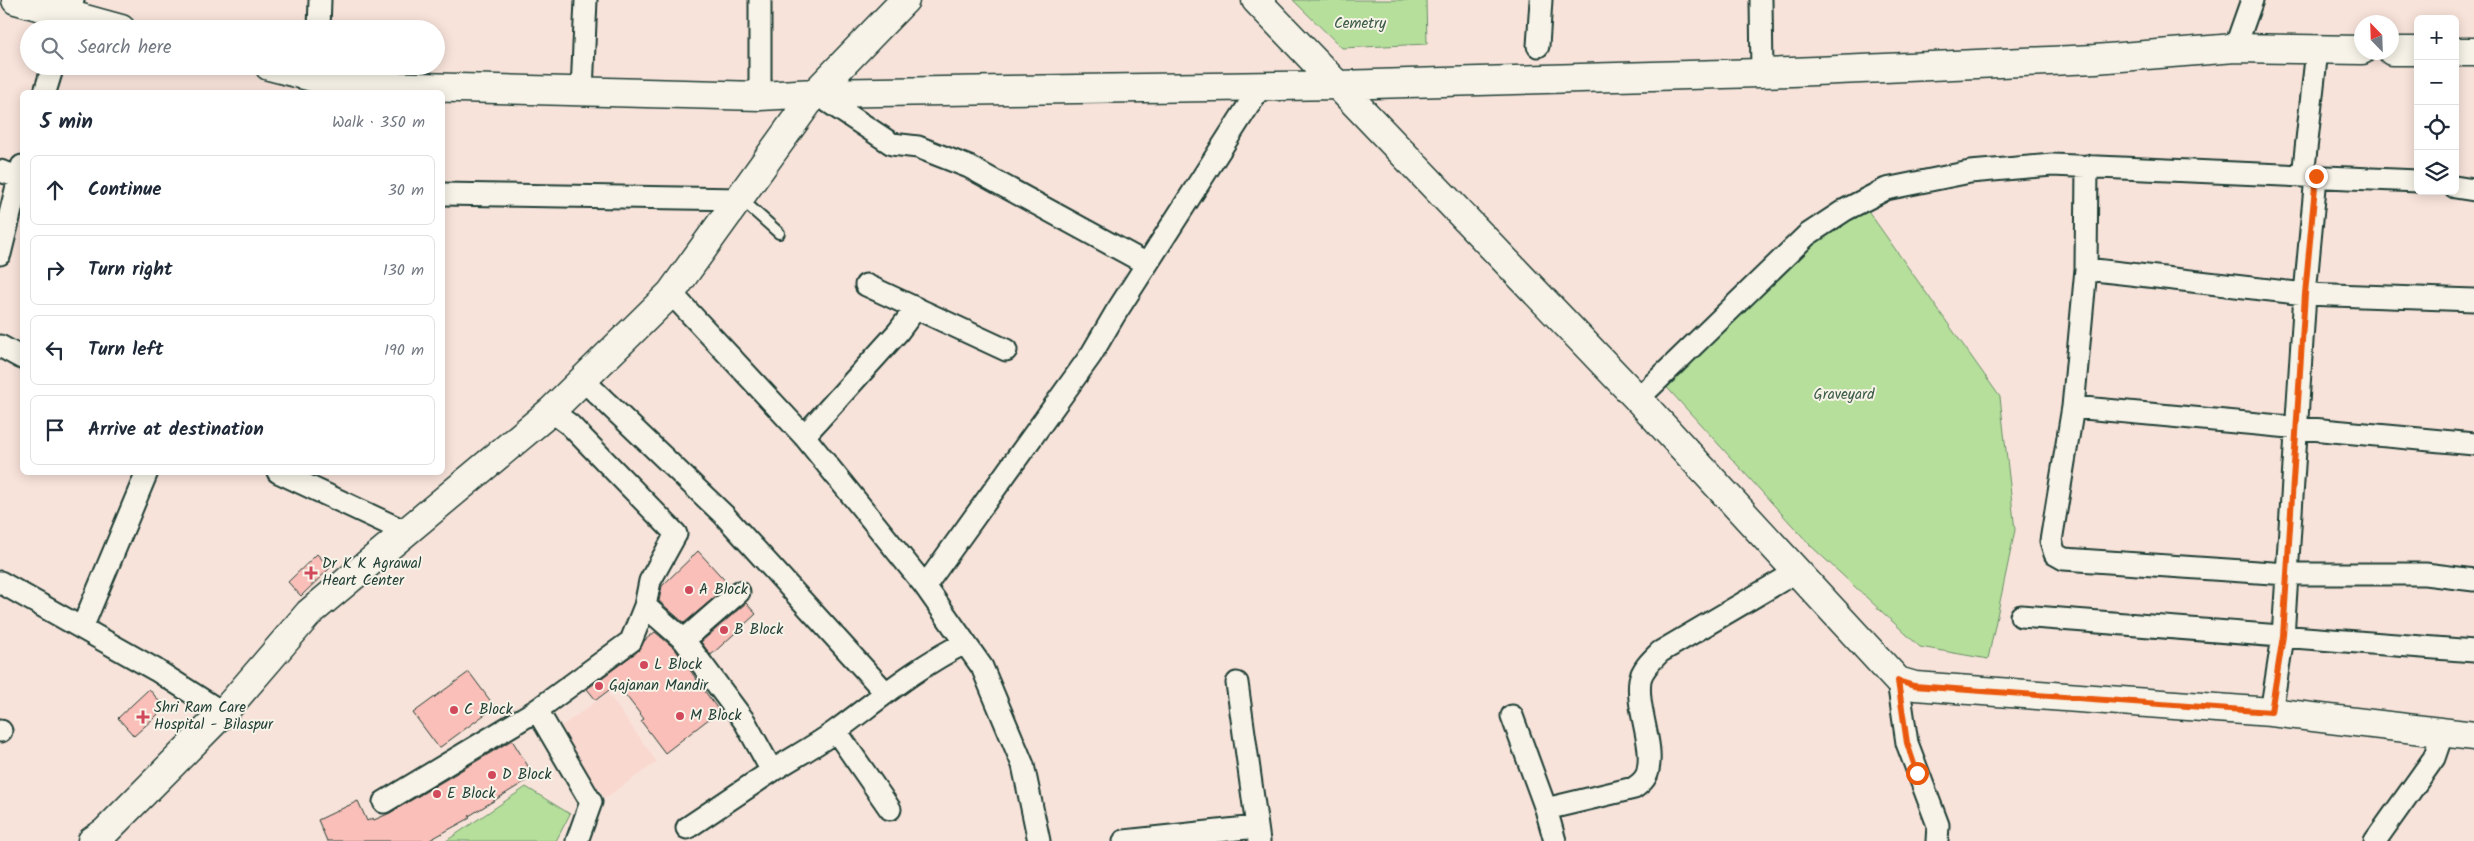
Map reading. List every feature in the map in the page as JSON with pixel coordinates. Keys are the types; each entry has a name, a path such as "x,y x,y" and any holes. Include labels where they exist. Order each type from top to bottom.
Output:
{"street":[{"path":"16,0 87,20"},
{"path":"319,20 320,0"},
{"path":"582,91 586,0"},
{"path":"760,0 760,96"},
{"path":"103,838 223,713 308,613 551,411 671,294 741,199 815,93 905,0"},
{"path":"1256,0 1638,399 1898,681 1914,686 2271,712 2474,736"},
{"path":"1538,46 1541,0"},
{"path":"1760,0 1762,72"},
{"path":"2235,48 2252,0"},
{"path":"323,75 343,85 760,96 815,93 1338,85 1762,72 2085,59 2235,48 2354,50"},
{"path":"2271,712 2283,636 2305,294 2309,176 2317,50"},
{"path":"2399,51 2414,51"},
{"path":"2459,52 2474,52"},
{"path":"46,90 50,75"},
{"path":"925,586 1091,355 1260,86"},
{"path":"815,93 892,144 918,147 969,167 1147,264"},
{"path":"1638,399 1807,235 1865,198 1886,189 1970,172 2032,166 2087,166 2414,181"},
{"path":"2087,166 2086,269 2073,407 2051,541 2052,548 2058,557 2287,574 2425,574 2474,580"},
{"path":"0,254 14,171"},
{"path":"2459,188 2474,190"},
{"path":"445,194 741,199"},
{"path":"2086,269 2305,294 2474,300"},
{"path":"866,285 1006,350"},
{"path":"671,294 804,436 925,586 982,667 1023,765 1040,841"},
{"path":"804,436 898,332 916,308"},
{"path":"0,346 20,357"},
{"path":"583,380 724,516 885,692"},
{"path":"2073,407 2297,426 2474,444"},
{"path":"384,802 537,710 631,641 645,606 650,581 676,534 570,425 551,411"},
{"path":"82,628 146,475"},
{"path":"284,475 406,532"},
{"path":"1546,809 1634,788 1639,784 1649,768 1641,706 1640,680 1644,670 1660,652 1796,572"},
{"path":"0,582 156,670 223,713"},
{"path":"684,640 739,592"},
{"path":"645,606 684,640 745,722 772,771"},
{"path":"2021,616 2474,651"},
{"path":"687,828 836,730 885,692 945,653 964,643"},
{"path":"1898,681 1907,743 1938,826 1937,841"},
{"path":"1124,841 1258,834 1236,683"},
{"path":"537,710 591,802 577,841"},
{"path":"1512,716 1546,809 1555,841"},
{"path":"836,730 890,808"},
{"path":"2375,841 2434,758 2443,732"}],"lane":[{"path":"741,199 778,233"}],"shaded area":[{"path":"608,693 657,762 605,798 556,730"}],"green space":[{"name":"Cemetry","path":"1293,0 1426,0 1427,44 1342,48"},
{"name":"Graveyard","path":"1859,198 2000,397 2015,530 1988,659 1920,647 1811,546 1661,381"},
{"path":"526,787 570,814 556,841 446,841"}],"building":[{"name":"A Block","path":"698,551 729,585 684,623 659,601 662,586"},
{"path":"317,554 330,568 301,596 288,582"},
{"name":"B Block","path":"746,603 756,614 711,655 701,642"},
{"path":"655,632 675,649 719,711 665,753 641,721 644,719 617,684 596,700 587,689 638,651 645,640"},
{"name":"C Block","path":"469,672 495,707 439,748 413,713"},
{"path":"149,689 165,708 134,736 118,718"},
{"path":"512,740 534,776 469,816 470,818 428,841 327,841 318,820 358,801 367,821 373,818 374,820 390,813"}],"place":[{"name":"Dr K K Agrawal Heart Center","path":"311,573"},
{"name":"A Block","path":"689,590"},
{"name":"B Block","path":"724,630"},
{"name":"L Block","path":"644,665"},
{"name":"Gajanan Mandir","path":"599,686"},
{"name":"C Block","path":"454,710"},
{"name":"M Block","path":"680,716"},
{"name":"Shri Ram Care Hospital - Bilaspur","path":"143,717"},
{"name":"D Block","path":"492,775"},
{"name":"E Block","path":"437,794"}],"route":[{"path":"1917,773 1907,743 1898,681 1914,686 2271,712 2283,636 2305,294 2316,176"}]}
